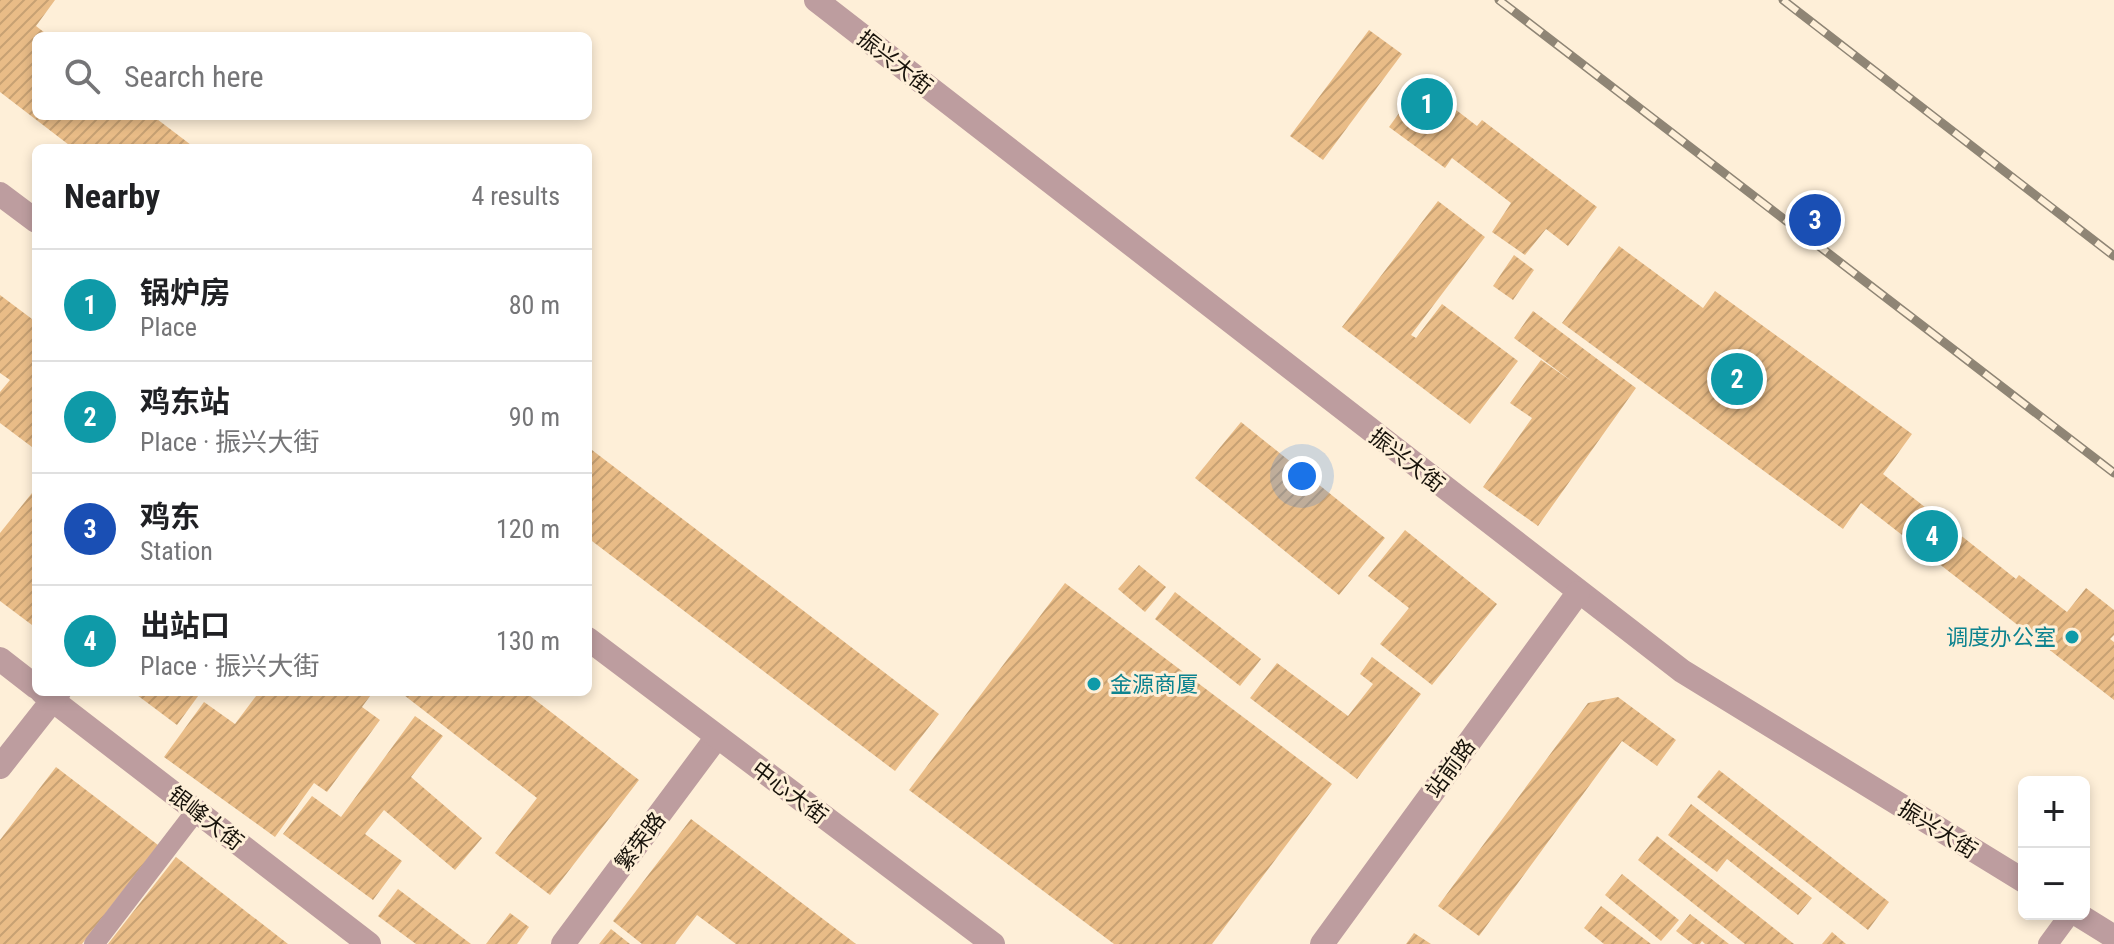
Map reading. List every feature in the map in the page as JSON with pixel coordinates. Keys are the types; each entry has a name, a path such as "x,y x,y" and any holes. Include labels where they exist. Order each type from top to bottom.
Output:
{"street":[{"name":"振兴大街","path":"816,0 1682,671 2018,877"},
{"path":"0,194 32,218"},
{"name":"站前路","path":"1322,944 1578,593"},
{"name":"中心大街","path":"592,642 993,944"},
{"name":"银峰大街","path":"0,659 32,682"},
{"path":"0,767 46,696"},
{"name":"银峰大街","path":"52,696 369,944"},
{"name":"繁荣路","path":"563,944 717,737"},
{"path":"2087,920 2114,937"}],"lane":[{"path":"94,944 196,811"},
{"path":"2048,944 2066,920"}],"building":[{"path":"0,0 55,0 36,26 44,32 32,32 32,117 0,92"},
{"path":"1369,30 1402,54 1323,160 1290,136"},
{"path":"1421,83 1477,126 1482,120 1597,207 1568,246 1546,229 1525,255 1492,232 1511,203 1452,158 1445,168 1389,127"},
{"path":"36,120 158,120 190,144 68,144"},
{"path":"1438,201 1485,237 1411,335 1416,338 1442,304 1518,361 1470,424 1342,327"},
{"path":"1619,246 1703,308 1715,291 1912,434 1883,474 2016,579 2019,575 2067,612 2086,588 2114,610 2114,635 2110,639 2114,642 2114,700 1861,503 1843,529 1562,323"},
{"path":"1514,255 1534,270 1513,300 1493,286"},
{"path":"0,295 32,319 32,447 0,423 0,392 10,380 0,373"},
{"path":"1533,311 1636,388 1538,526 1483,487 1532,418 1510,403 1541,360 1573,382 1514,338"},
{"path":"1241,422 1385,538 1339,595 1195,478"},
{"path":"592,450 939,714 895,771 592,541"},
{"path":"32,493 32,625 0,601 0,533"},
{"path":"1405,530 1497,604 1432,685 1380,644 1409,608 1368,576"},
{"path":"1139,565 1166,587 1145,612 1118,589"},
{"name":"金源商厦","path":"1065,583 1332,784 1212,944 1114,944 909,790"},
{"path":"1175,592 1261,659 1240,686 1155,619"},
{"path":"1372,657 1421,694 1357,779 1250,698 1277,663 1348,716 1373,684 1360,674"},
{"path":"138,696 198,696 177,725"},
{"path":"256,696 370,696 362,707 380,720 327,792 314,783 275,837 164,757 204,702 235,724"},
{"path":"405,696 530,696 639,780 550,895 495,853 537,798"},
{"path":"1618,697 1676,740 1657,766 1622,741 1479,936 1438,906 1588,703"},
{"path":"415,716 443,736 411,777 482,838 455,870 384,810 365,834 402,861 373,900 283,834 312,796 341,817"},
{"path":"56,767 158,845 82,944 0,944 0,840"},
{"path":"1719,770 1889,902 1868,930 1697,797"},
{"path":"1691,804 1812,898 1798,915 1727,859 1717,872 1668,835"},
{"path":"691,819 856,944 736,944 697,915 675,944 642,944 613,921"},
{"path":"1657,836 1794,944 1745,944 1638,860"},
{"path":"176,857 288,944 108,944"},
{"path":"1622,874 1679,920 1661,941 1605,895"},
{"path":"398,889 471,944 416,944 378,916"},
{"path":"1601,906 1651,944 1604,944 1584,928"},
{"path":"510,913 529,927 517,944 486,944"},
{"path":"1690,914 1729,944 1705,944 1702,941 1693,944 1676,931"},
{"path":"611,929 630,944 599,944"},
{"path":"1832,932 1846,944 1822,944"},
{"path":"1414,933 1431,944 1406,944"}],"railway":[{"path":"1499,0 2114,473"},
{"path":"1783,0 2114,256"}],"place":[{"name":"锅炉房","path":"1427,104"},
{"name":"鸡东","path":"1815,220"},
{"name":"鸡东站","path":"1737,379"},
{"name":"出站口","path":"1932,536"},
{"name":"调度办公室","path":"2072,637"},
{"name":"金源商厦","path":"1094,684"}]}
